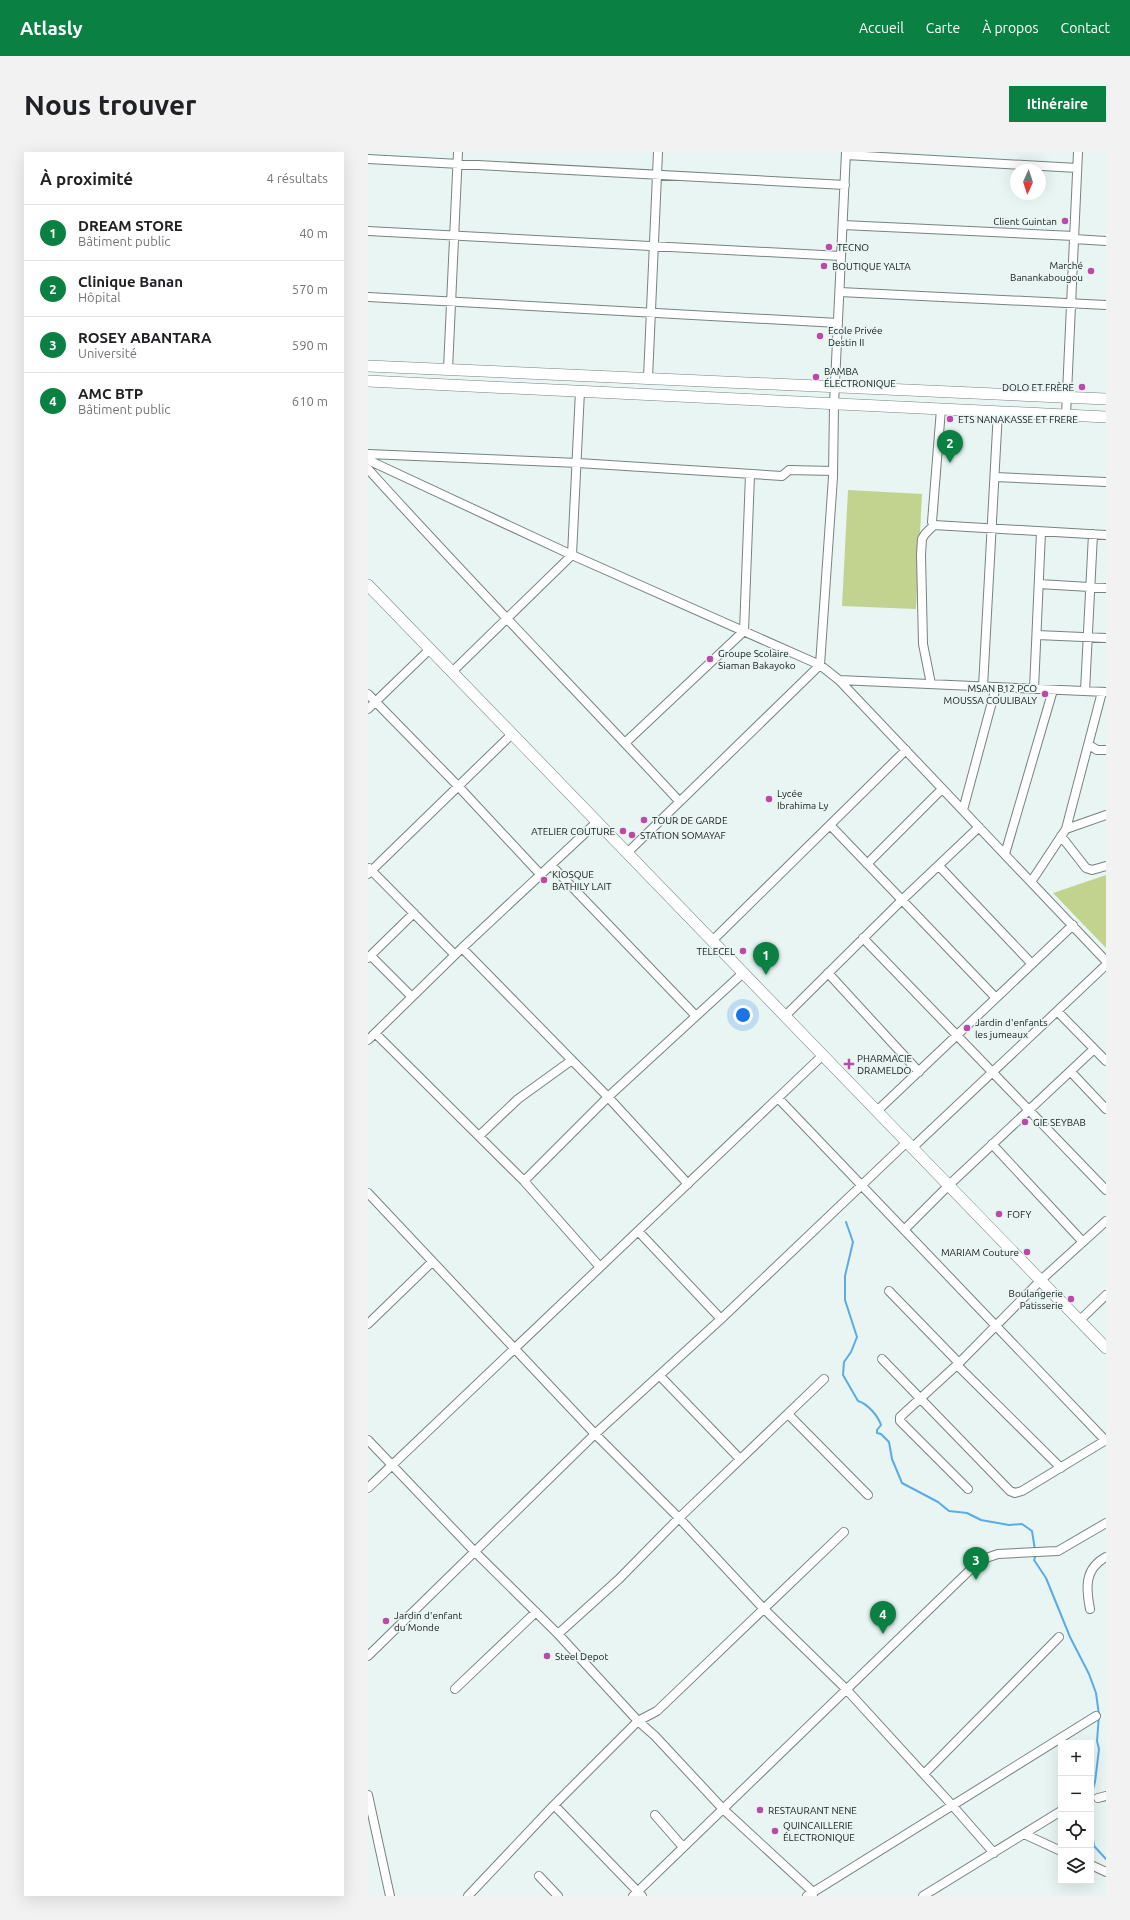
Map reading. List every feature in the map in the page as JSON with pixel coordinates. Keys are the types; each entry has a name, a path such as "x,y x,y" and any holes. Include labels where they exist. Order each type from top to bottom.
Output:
{"main road":[{"path":"368,366 1106,399"},
{"path":"368,381 1106,417"},
{"path":"368,585 1106,1348"}],"street":[{"path":"448,369 458,152"},
{"path":"648,378 658,152"},
{"path":"1066,415 1078,152"},
{"path":"626,852 820,665 833,471 834,404 846,154 1077,168"},
{"path":"368,159 845,185"},
{"path":"843,225 1106,241"},
{"path":"368,231 841,256"},
{"path":"840,292 1106,305"},
{"path":"368,297 838,323"},
{"path":"452,672 572,555 578,463 580,391"},
{"path":"934,526 932,522 941,409"},
{"path":"983,687 998,412"},
{"path":"368,454 578,463 750,475 782,476 789,470 833,471"},
{"path":"368,460 572,555 820,665 839,680 1106,961"},
{"path":"368,469 432,540 508,618 680,801"},
{"path":"625,743 744,631 750,475"},
{"path":"994,477 1106,482"},
{"path":"931,684 923,644 921,555 922,539 924,534 934,526 1106,535"},
{"path":"1034,689 1041,532"},
{"path":"1086,692 1093,534"},
{"path":"1039,584 1106,588"},
{"path":"1037,635 1106,638"},
{"path":"368,709 430,649"},
{"path":"839,680 1104,692 1088,745 1066,829 1031,882"},
{"path":"963,810 996,687"},
{"path":"1005,854 1053,690"},
{"path":"368,694 458,786 540,874"},
{"path":"455,955 414,913 369,871 512,734"},
{"path":"1088,745 1097,750 1106,750"},
{"path":"712,941 906,750"},
{"path":"867,864 942,789"},
{"path":"1066,829 1106,816"},
{"path":"597,822 540,874 371,1035 479,1136 524,1181 600,1267"},
{"path":"830,825 996,998"},
{"path":"785,1016 902,900 979,827"},
{"path":"1061,836 1089,870 1106,866"},
{"path":"551,865 696,1016"},
{"path":"939,866 1032,964"},
{"path":"412,997 369,957 414,913"},
{"path":"877,1111 1072,925"},
{"path":"863,938 1106,1190"},
{"path":"462,948 608,1097 688,1184"},
{"path":"368,1656 595,1434 721,1320 861,1185 910,1145 992,1072 1106,965"},
{"path":"524,1181 608,1097 743,973"},
{"path":"828,973 919,1072"},
{"path":"1057,1011 1106,1061"},
{"path":"904,1230 949,1184 1030,1111 1094,1049"},
{"path":"368,1488 823,1056"},
{"path":"479,1136 518,1099 572,1060"},
{"path":"1071,1072 1106,1109"},
{"path":"778,1098 1106,1441 1022,1491 1015,1493 1010,1491 882,1359"},
{"path":"992,1144 1083,1242"},
{"path":"368,1193 595,1434 679,1518 763,1608 846,1690 924,1774 994,1853"},
{"path":"968,1490 900,1421 900,1417 958,1364 1041,1280 1106,1221"},
{"path":"638,1231 721,1320"},
{"path":"368,1324 432,1262"},
{"path":"889,1290 958,1364 1061,1468"},
{"path":"1080,1320 1106,1295"},
{"path":"660,1376 740,1459"},
{"path":"558,1634 619,1579 679,1518 824,1379"},
{"path":"788,1414 868,1495"},
{"path":"368,1440 475,1552 558,1634 638,1721 655,1736 723,1809 811,1894 1096,1716"},
{"path":"554,1805 638,1895 684,1847 972,1568 986,1558 998,1554 1035,1552 1048,1553 1068,1547 1106,1523"},
{"path":"468,1896 554,1805 638,1721 657,1711 844,1532"},
{"path":"1090,1609 1086,1588 1087,1581 1095,1565 1106,1557"},
{"path":"455,1689 536,1612"},
{"path":"924,1774 1059,1637"},
{"path":"368,1795 371,1824 390,1896"},
{"path":"923,1896 1059,1812"},
{"path":"655,1814 684,1847"},
{"path":"1024,1834 1058,1850"},
{"path":"1094,1866 1106,1872"},
{"path":"539,1876 558,1896"}],"green space":[{"path":"848,490 922,494 916,609 842,606"},
{"path":"1106,875 1106,948 1053,893"}],"waterway":[{"path":"846,1222 853,1242 845,1276 845,1300 857,1337 851,1352 844,1362 843,1375 858,1401 869,1408 880,1422 881,1425 877,1430 877,1433 881,1434 889,1442 892,1459 902,1483 938,1502 949,1511 967,1513 981,1520 1009,1525 1022,1524 1032,1531 1035,1550"},
{"path":"1036,1555 1034,1560 1046,1578 1070,1637 1089,1674 1096,1693 1099,1715 1097,1741 1099,1749 1094,1786"},
{"path":"1094,1846 1106,1859"}],"place":[{"name":"Client Guintan","path":"1065,221"},
{"name":"TECNO","path":"829,247"},
{"name":"BOUTIQUE YALTA","path":"824,266"},
{"name":"Marché Banankabougou","path":"1091,271"},
{"name":"Ecole Privée Destin II","path":"820,336"},
{"name":"BAMBA ÉLECTRONIQUE","path":"816,377"},
{"name":"DOLO ET FRÈRE","path":"1082,387"},
{"name":"ETS NANAKASSE ET FRERE","path":"950,419"},
{"name":"Clinique Banan","path":"950,463"},
{"name":"Groupe Scolaire Siaman Bakayoko","path":"710,659"},
{"name":"MSAN B12 PCO MOUSSA COULIBALY","path":"1045,694"},
{"name":"Lycée Ibrahima Ly","path":"769,799"},
{"name":"TOUR DE GARDE","path":"644,820"},
{"name":"ATELIER COUTURE","path":"623,831"},
{"name":"STATION SOMAYAF","path":"632,835"},
{"name":"KIOSQUE BATHILY LAIT","path":"544,880"},
{"name":"TELECEL","path":"743,951"},
{"name":"DREAM STORE","path":"766,975"},
{"name":"Jardin d'enfants les jumeaux","path":"967,1028"},
{"name":"PHARMACIE DRAMELDO","path":"849,1064"},
{"name":"GIE SEYBAB","path":"1025,1122"},
{"name":"FOFY","path":"999,1214"},
{"name":"MARIAM Couture","path":"1027,1252"},
{"name":"Boulangerie Patisserie","path":"1071,1299"},
{"name":"ROSEY ABANTARA","path":"976,1580"},
{"name":"Jardin d'enfant du Monde","path":"386,1621"},
{"name":"AMC BTP","path":"883,1634"},
{"name":"Steel Depot","path":"547,1656"},
{"name":"RESTAURANT NENE","path":"760,1810"},
{"name":"QUINCAILLERIE ÉLECTRONIQUE","path":"775,1831"}]}
